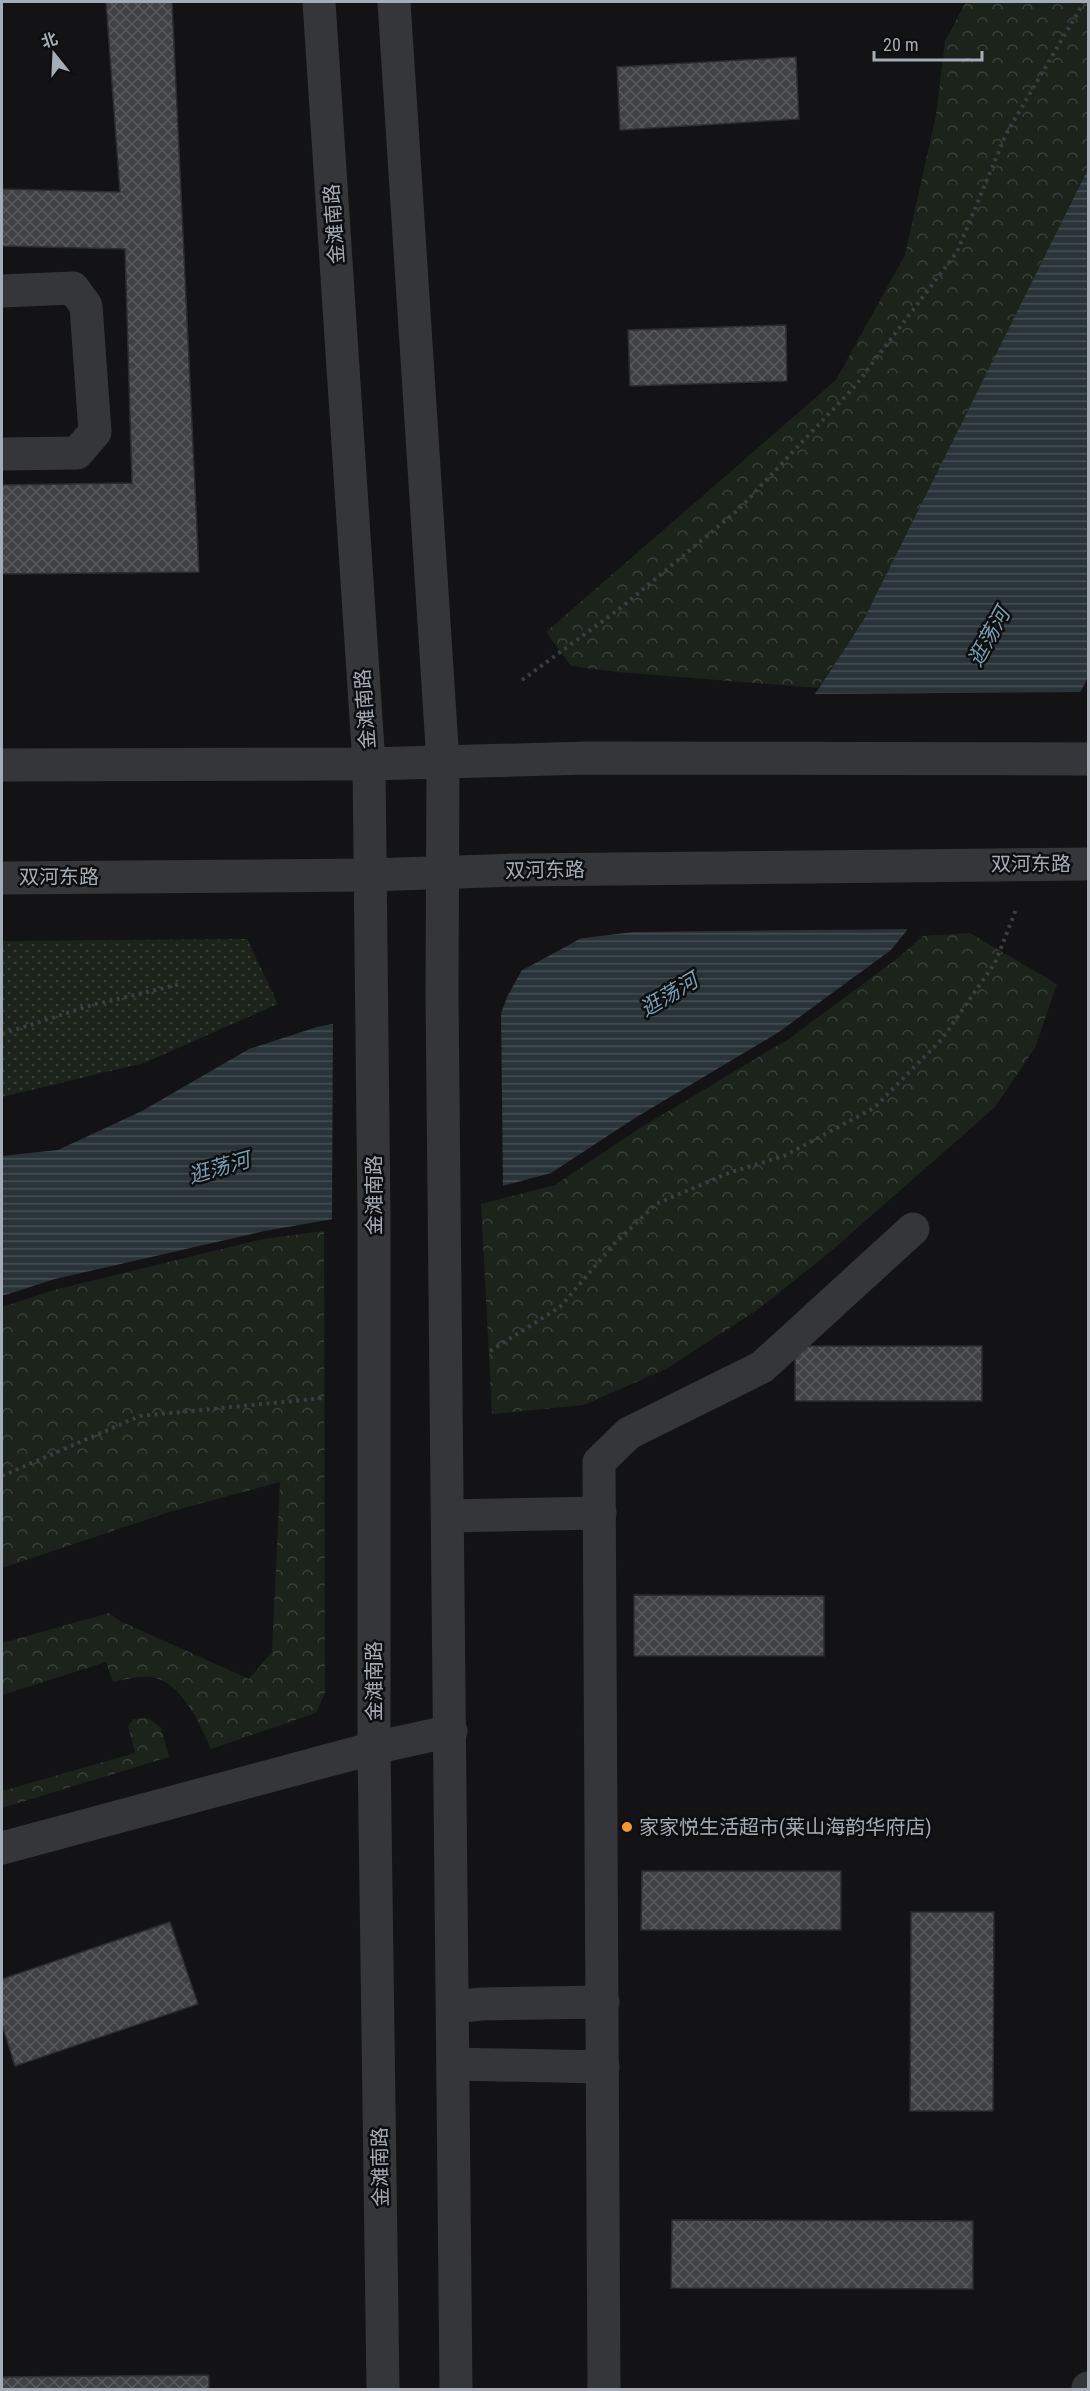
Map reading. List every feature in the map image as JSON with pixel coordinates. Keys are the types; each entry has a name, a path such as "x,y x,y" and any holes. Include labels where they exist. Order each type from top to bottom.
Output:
{"street":[{"name":"金滩南路","path":"320,2 369,764 374,1220 374,1748 382,2390"},
{"path":"394,2 443,762 442,994 446,1205 456,2390"},
{"path":"2,291 72,288 86,306 95,432 77,453 2,454"},
{"path":"2,765 369,764 587,758 1089,759"},
{"name":"双河东路","path":"2,878 1089,864"},
{"path":"604,2390 599,1462 629,1433 762,1367 913,1229"},
{"path":"448,1516 600,1514"},
{"path":"2,1848 374,1748 451,1731"},
{"path":"453,2007 482,2004 603,2002"},
{"path":"453,2064 603,2067"}],"path":[{"path":"522,680 618,610 738,510 856,385 957,252 1006,134 1083,2"},
{"path":"490,1351 560,1307 614,1244 656,1204 731,1172 784,1156 874,1108 942,1039 995,963 1017,907"},
{"path":"2,1035 92,1005 181,984"},
{"path":"2,1476 141,1416 324,1398"}],"green space":[{"path":"966,2 1088,2 1088,169 864,619 818,688 617,672 571,666 546,632 836,380 905,255 936,115 945,41"},
{"path":"970,933 1057,984 1035,1048 995,1107 829,1253 757,1310 668,1368 584,1405 492,1414 481,1204 555,1185 642,1127 790,1038 898,958 923,936"},
{"path":"247,939 278,1004 144,1063 2,1097 2,941"},
{"path":"324,1231 325,1693 316,1713 211,1749 195,1716 171,1686 150,1677 113,1682 106,1662 2,1695 2,1643 109,1613 120,1621 249,1679 272,1652 280,1482 169,1512 2,1568 2,1307 54,1290 263,1239"},
{"path":"148,1718 161,1728 169,1757 2,1808 2,1791 135,1753 128,1726 133,1719"}],"water":[{"name":"逛荡河","path":"1088,169 1088,677 1050,753 891,950 779,1032 635,1118 551,1173 469,1195 265,1231 55,1279 2,1296 2,1156 58,1150 142,1111 249,1049 317,1027 453,1000 498,983 571,944 668,884 736,815 864,619"}],"pier":[{"path":"1084,692 1052,755 912,929 633,932 575,939 666,881 733,813 810,694"},
{"path":"524,966 507,997 501,1014 503,1189 469,1198 332,1222 333,1020 452,997 497,981"}],"building":[{"path":"106,2 172,2 199,572 2,574 2,485 132,483 125,249 2,246 2,189 120,192"},
{"path":"796,57 799,119 620,130 617,67"},
{"path":"786,325 787,381 630,386 628,330"},
{"path":"795,1346 982,1346 982,1401 795,1401"},
{"path":"634,1595 824,1596 824,1656 634,1656"},
{"path":"642,1871 841,1871 841,1930 641,1930"},
{"path":"911,1912 994,1912 993,2111 910,2111"},
{"path":"170,1922 198,2004 15,2066 2,2025 2,1979"},
{"path":"672,2220 973,2221 973,2289 671,2288"},
{"path":"209,2375 209,2390 2,2390 2,2377"}],"place":[{"name":"家家悦生活超市(莱山海韵华府店)","path":"627,1827"}]}
